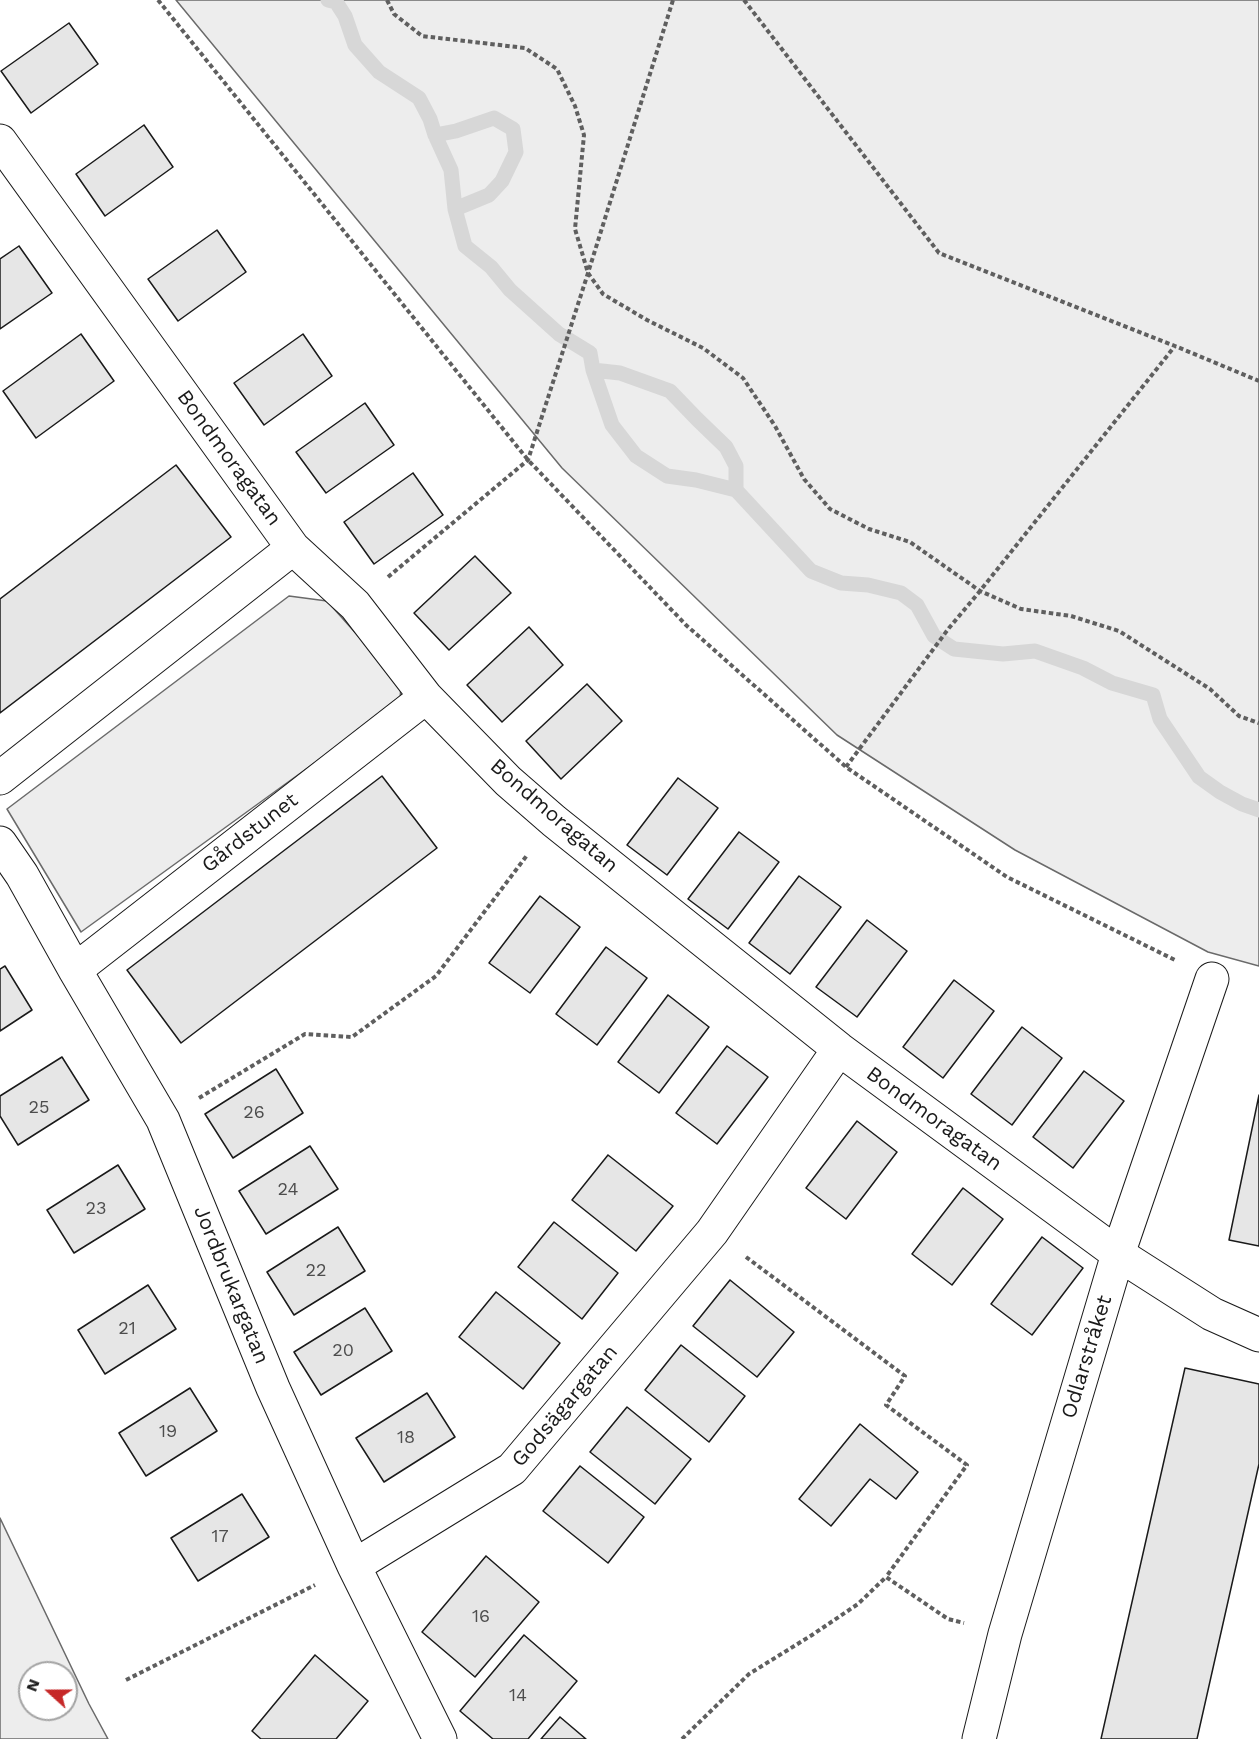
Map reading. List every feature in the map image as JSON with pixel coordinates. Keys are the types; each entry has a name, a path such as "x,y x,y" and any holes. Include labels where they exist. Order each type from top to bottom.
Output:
{"street":[{"name":"Bondmoragatan","path":"0,141 293,548 356,605 426,697 508,781 554,821 839,1049 1118,1254 1212,1314 1259,1335"},
{"path":"0,778 293,548"},
{"name":"Gårdstunet","path":"75,970 426,697"},
{"name":"Jordbrukargatan","path":"0,843 22,875 163,1120 273,1388 354,1566 440,1739"},
{"name":"Odlarstråket","path":"979,1739 1005,1634 1118,1254 1212,979"},
{"name":"Godsägargatan","path":"354,1566 512,1469 712,1232 839,1049"}],"path":[{"path":"158,0 528,460 686,625 846,767 1006,877 1212,979"},
{"path":"387,0 394,14 422,36 525,48 557,69 575,106 584,135 575,229 588,273 603,294 647,320 703,348 743,378 775,426 804,479 830,508 869,529 910,542 980,591 1021,609 1071,616 1119,631 1210,689 1239,716 1259,723"},
{"path":"356,605 528,460 673,0"},
{"path":"744,0 939,253 1259,381"},
{"path":"846,767 949,628 1175,346"},
{"path":"163,1120 305,1034 352,1037 436,976 554,821"},
{"path":"682,1739 749,1674 858,1604 886,1577 967,1465 886,1405 905,1376 712,1232"},
{"path":"126,1680 354,1566"},
{"path":"886,1577 948,1619 1005,1634"}],"shaded area":[{"path":"176,0 1259,0 1259,966 1208,952 1015,850 837,735 562,468"},
{"path":"289,596 327,601 401,684 400,701 81,932 7,809"},
{"path":"0,1518 68,1661 18,1661 18,1721 78,1721 78,1681 108,1739 0,1739"}],"building":[{"path":"69,23 98,64 31,113 1,71"},
{"path":"144,125 173,167 105,216 76,174"},
{"path":"217,230 246,272 178,321 148,279"},
{"path":"19,246 52,293 0,329 0,259"},
{"path":"81,334 114,381 36,438 3,391"},
{"path":"303,334 332,376 264,425 234,383"},
{"path":"365,403 394,445 326,493 296,452"},
{"path":"176,465 231,537 0,713 0,599"},
{"path":"413,473 443,515 374,564 344,522"},
{"path":"475,556 511,593 449,650 414,613"},
{"path":"529,627 563,665 502,722 467,685"},
{"path":"587,684 622,721 561,779 526,741"},
{"path":"382,776 437,848 181,1043 127,970"},
{"path":"678,778 718,808 667,875 627,845"},
{"path":"739,832 779,862 728,929 688,899"},
{"path":"799,876 841,907 790,974 749,943"},
{"path":"540,896 580,927 530,993 489,963"},
{"path":"867,920 907,951 857,1017 816,987"},
{"path":"606,947 647,978 597,1045 556,1014"},
{"path":"5,966 32,1010 0,1031 0,969"},
{"path":"954,980 994,1011 943,1078 903,1047"},
{"path":"668,995 709,1027 659,1093 618,1062"},
{"path":"1022,1027 1062,1058 1012,1125 971,1094"},
{"path":"727,1046 768,1077 717,1144 676,1113"},
{"path":"62,1057 89,1100 18,1145 0,1116 0,1096"},
{"path":"276,1069 303,1113 233,1158 205,1114"},
{"path":"1084,1071 1124,1101 1073,1168 1033,1137"},
{"path":"1259,1095 1259,1246 1229,1240"},
{"path":"857,1121 897,1152 846,1219 806,1188"},
{"path":"310,1146 338,1189 266,1234 239,1191"},
{"path":"608,1155 673,1206 636,1251 572,1200"},
{"path":"118,1165 145,1209 74,1253 47,1210"},
{"path":"963,1188 1003,1219 952,1285 912,1254"},
{"path":"554,1222 618,1273 582,1319 518,1267"},
{"path":"338,1227 365,1271 294,1315 267,1272"},
{"path":"1042,1237 1083,1268 1032,1335 991,1304"},
{"path":"730,1280 794,1332 757,1377 693,1326"},
{"path":"148,1285 176,1329 105,1374 78,1330"},
{"path":"496,1292 560,1343 523,1389 459,1337"},
{"path":"365,1308 392,1351 321,1395 294,1352"},
{"path":"681,1345 745,1396 709,1442 645,1390"},
{"path":"1185,1368 1259,1384 1259,1464 1197,1739 1101,1739"},
{"path":"190,1388 217,1431 146,1476 119,1433"},
{"path":"427,1393 455,1437 384,1482 356,1438"},
{"path":"627,1407 691,1459 655,1504 590,1452"},
{"path":"860,1424 918,1472 896,1499 870,1479 831,1526 799,1499"},
{"path":"580,1466 644,1517 608,1563 543,1511"},
{"path":"242,1494 269,1537 198,1581 171,1538"},
{"path":"486,1556 539,1602 475,1677 422,1632"},
{"path":"524,1635 577,1681 528,1739 493,1739 460,1711"},
{"path":"315,1655 368,1701 336,1739 261,1739 252,1731"},
{"path":"560,1717 586,1739 541,1739"}],"waterway":[{"path":"328,0 336,2 345,16 355,45 379,72 419,98 451,170 455,209 465,246 491,267 510,290 559,334 590,353 593,370 612,425 636,456 667,476 696,480 736,490 811,571 841,583 868,585 901,593 917,605 934,636 954,649 1003,654 1035,651 1083,668 1112,683 1153,695 1160,719 1199,777 1220,792 1259,810"},
{"path":"435,135 456,131 494,118 513,129 516,152 502,181 489,195 455,209"},
{"path":"593,370 620,373 670,391 726,447 736,466 736,490"}]}
